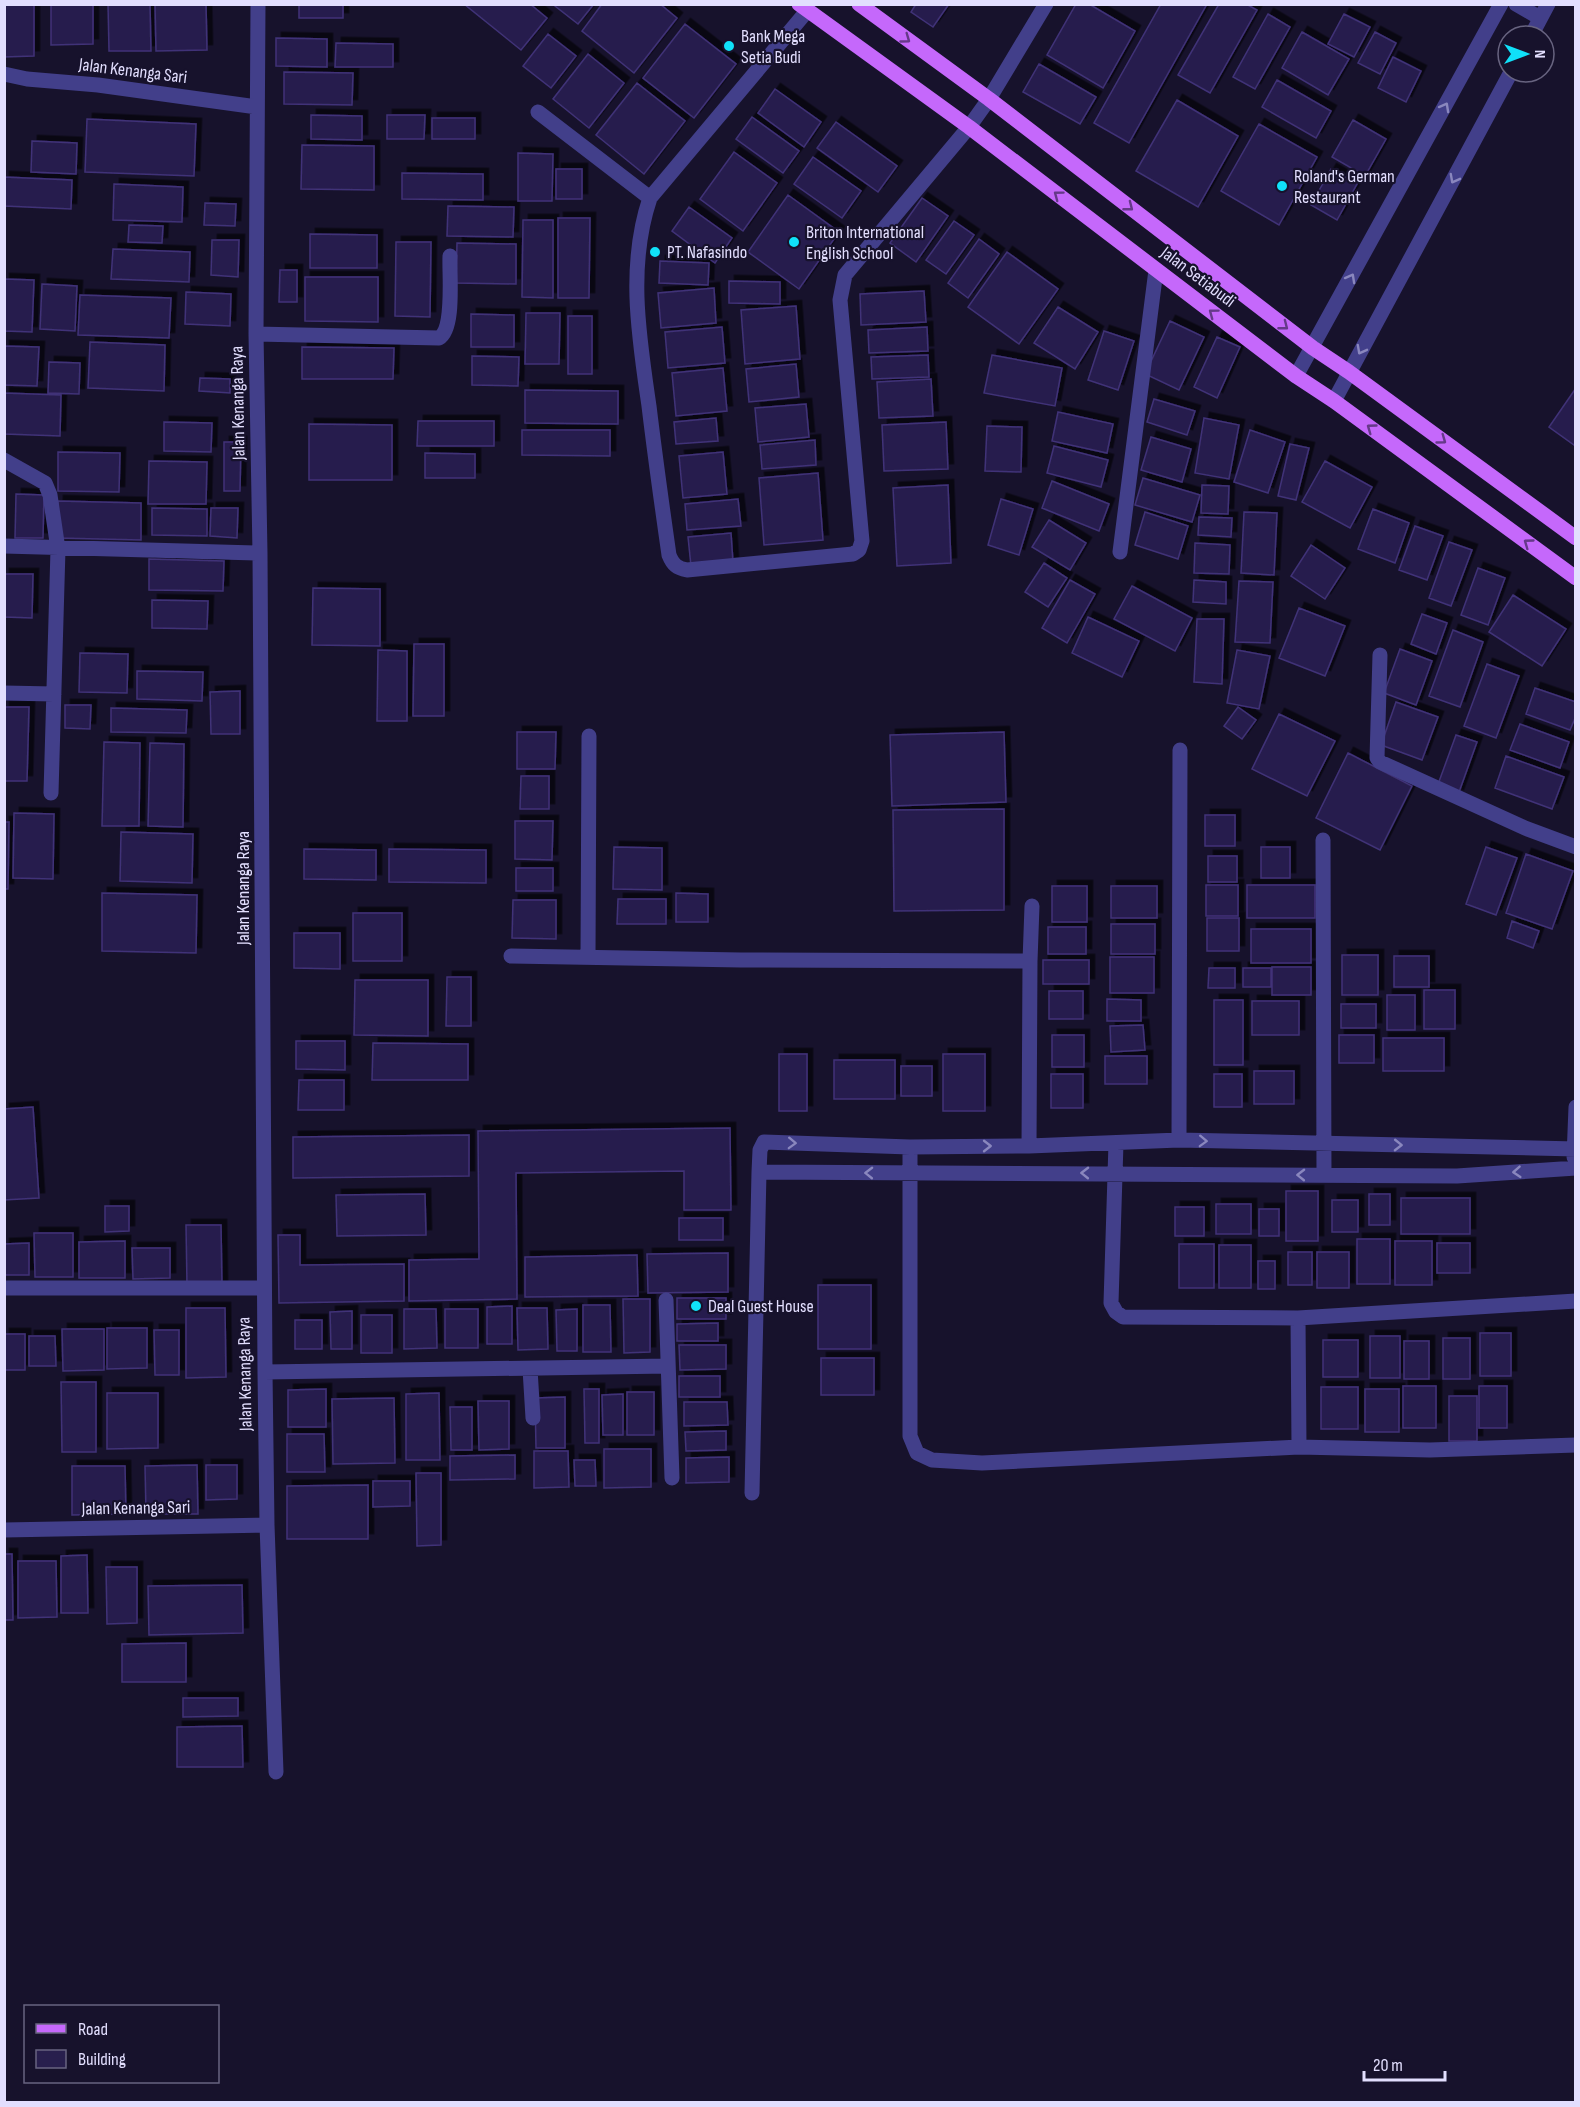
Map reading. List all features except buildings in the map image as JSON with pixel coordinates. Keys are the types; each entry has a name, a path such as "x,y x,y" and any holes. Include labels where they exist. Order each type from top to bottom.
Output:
{"main road":[{"name":"Jalan Setiabudi","path":"859,4 989,99 1313,348 1575,538"},
{"name":"Jalan Setiabudi","path":"803,8 969,127 1296,376 1334,401 1575,578"}],"street":[{"name":"Jalan Kenanga Raya","path":"258,4 256,334 260,553 264,1288 267,1525 276,1772"},
{"path":"803,8 650,198 643,220 639,245 639,331 669,555 675,566 687,570 853,554 859,550 862,541 841,318 842,286 845,275 969,127 989,99 1046,4"},
{"path":"1296,376 1501,4"},
{"path":"1516,4 1540,18"},
{"path":"1537,24 1548,4"},
{"name":"Jalan Kenanga Sari","path":"4,74 27,79 98,85 257,107"},
{"path":"1334,401 1505,84"},
{"path":"538,112 650,198"},
{"path":"256,334 439,338 444,335 449,323 450,256"},
{"path":"1120,552 1156,270"},
{"path":"4,460 45,483 50,495 58,549 51,793"},
{"path":"4,546 260,553"},
{"path":"1380,655 1377,758 1380,762 1525,828 1575,847"},
{"path":"4,693 54,694"},
{"path":"588,957 589,736"},
{"path":"1179,1140 1180,750"},
{"path":"1323,840 1324,1175"},
{"path":"1029,1146 1032,906"},
{"path":"511,956 1030,962"},
{"path":"759,1172 1457,1176 1575,1168 1575,1107"},
{"path":"752,1493 759,1172 761,1147 767,1142 910,1147 1029,1146 1179,1140 1574,1149"},
{"path":"1116,1143 1113,1174 1111,1304 1123,1317 1298,1318 1575,1301"},
{"path":"910,1147 910,1436 918,1453 932,1461 982,1463 1299,1446 1430,1450 1575,1445"},
{"path":"4,1288 264,1288"},
{"path":"666,1300 672,1478"},
{"path":"1298,1318 1299,1446"},
{"path":"265,1372 668,1366"},
{"path":"530,1369 533,1418"},
{"name":"Jalan Kenanga Sari","path":"4,1530 267,1525"}],"place":[{"name":"Bank Mega Setia Budi","path":"729,46"},
{"name":"Roland's German Restaurant","path":"1282,186"},
{"name":"Briton International English School","path":"794,242"},
{"name":"PT. Nafasindo","path":"655,252"},
{"name":"Deal Guest House","path":"696,1306"}]}
